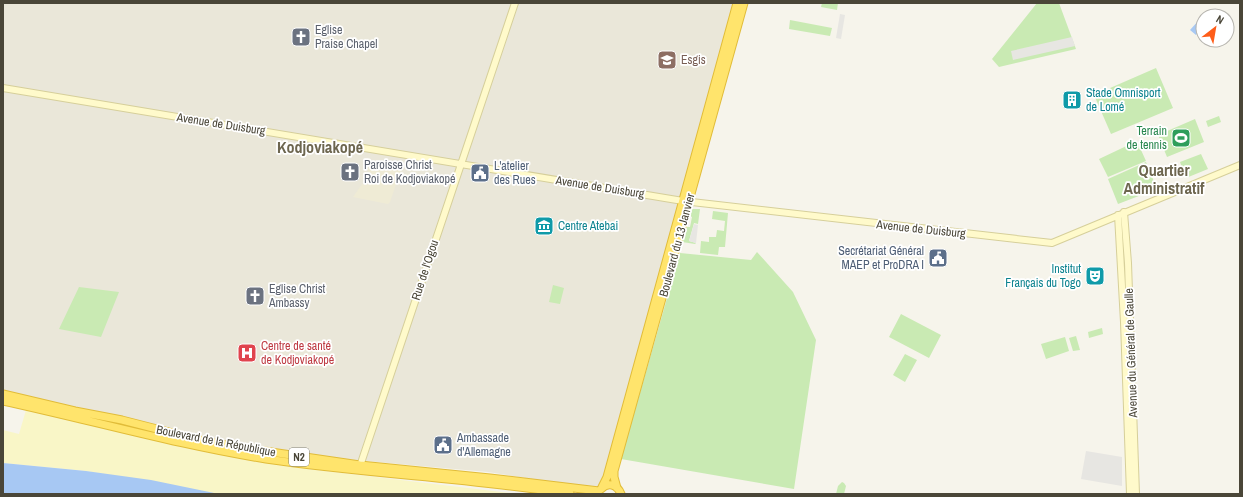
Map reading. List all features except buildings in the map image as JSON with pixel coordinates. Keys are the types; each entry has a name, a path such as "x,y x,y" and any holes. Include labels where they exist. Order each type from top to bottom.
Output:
{"highway":[{"name":"Boulevard du 13 Janvier","path":"621,492 614,477 614,471 737,3"},
{"name":"Boulevard du 13 Janvier","path":"600,490 607,477 744,3"},
{"name":"Boulevard de la République","path":"3,394 122,420 208,442 359,468 570,494"},
{"name":"Boulevard de la République","path":"3,401 206,448 273,460 490,478 600,490 608,485 621,492"}],"street":[{"name":"Rue de l'Ogou","path":"359,468 515,3"},
{"name":"Avenue de Duisburg","path":"3,88 686,201 1052,243 1121,213"},
{"path":"1121,213 1240,165"},
{"name":"Avenue du Général de Gaulle","path":"1121,213 1127,321 1130,494"},
{"name":"Avenue du Général de Gaulle","path":"1127,332 1136,494"}],"shaded area":[{"path":"3,3 737,3 606,480 595,489 488,472 273,454 3,393"},
{"path":"840,14 845,15 841,39 836,38"},
{"path":"1072,37 1075,46 1013,60 1011,51"},
{"path":"369,162 402,167 388,204 353,197 362,184 367,185"},
{"path":"694,224 698,225 696,243 689,241"},
{"path":"1086,451 1122,457 1122,486 1081,479"}],"green space":[{"path":"822,3 838,3 837,10 821,7"},
{"path":"1037,3 1059,3 1076,49 999,67 992,59"},
{"path":"790,20 832,28 830,36 789,29"},
{"path":"1156,68 1173,108 1111,134 1094,95"},
{"path":"1219,116 1221,122 1208,127 1206,121"},
{"name":"Terrain de tennis","path":"1195,119 1204,142 1167,157 1158,135"},
{"path":"1137,141 1146,161 1108,177 1099,159"},
{"path":"1201,154 1208,169 1186,178 1180,162"},
{"path":"1146,162 1157,189 1118,204 1108,179"},
{"path":"692,209 700,209 698,224 694,223 689,241 696,243 695,244 682,242 687,227 690,227 692,217 690,216"},
{"path":"713,211 728,213 725,247 719,247 718,255 700,253 701,241 709,242 709,237 716,237 717,230 724,231 725,221 712,219"},
{"path":"757,252 793,292 816,340 794,489 621,459 680,253 751,260"},
{"path":"553,285 564,288 560,304 549,302"},
{"path":"79,287 119,292 101,337 59,329"},
{"path":"901,314 941,335 929,358 889,337"},
{"path":"1102,328 1103,334 1089,338 1088,332"},
{"path":"1076,336 1080,350 1073,351 1069,338"},
{"path":"1065,337 1069,351 1046,359 1041,344"},
{"path":"905,354 917,360 905,382 893,375"},
{"path":"842,482 846,486 844,494 836,494 838,486"}],"sand":[{"path":"26,410 206,452 308,469 519,494 219,494 86,471 3,463 3,430 19,434"}],"water":[{"path":"1195,24 1195,34 1190,30"},
{"path":"3,463 86,471 151,480 219,494 3,494"}],"place":[{"name":"Eglise Praise Chapel","path":"301,37"},
{"name":"Esgis","path":"667,60"},
{"name":"Stade Omnisport de Lomé","path":"1072,100"},
{"name":"Terrain de tennis","path":"1181,138"},
{"name":"Paroisse Christ Roi de Kodjoviakopé","path":"350,172"},
{"name":"L'atelier des Rues","path":"480,173"},
{"name":"Centre Atebai","path":"544,226"},
{"name":"Secrétariat Général MAEP et ProDRA I","path":"938,258"},
{"name":"Institut Français du Togo","path":"1095,276"},
{"name":"Eglise Christ Ambassy","path":"255,296"},
{"name":"Centre de santé de Kodjoviakopé","path":"247,353"},
{"name":"Ambassade d'Allemagne","path":"443,445"}],"district":[{"name":"Kodjoviakopé","path":"320,147"},
{"name":"Quartier Administratif","path":"1164,179"}]}
